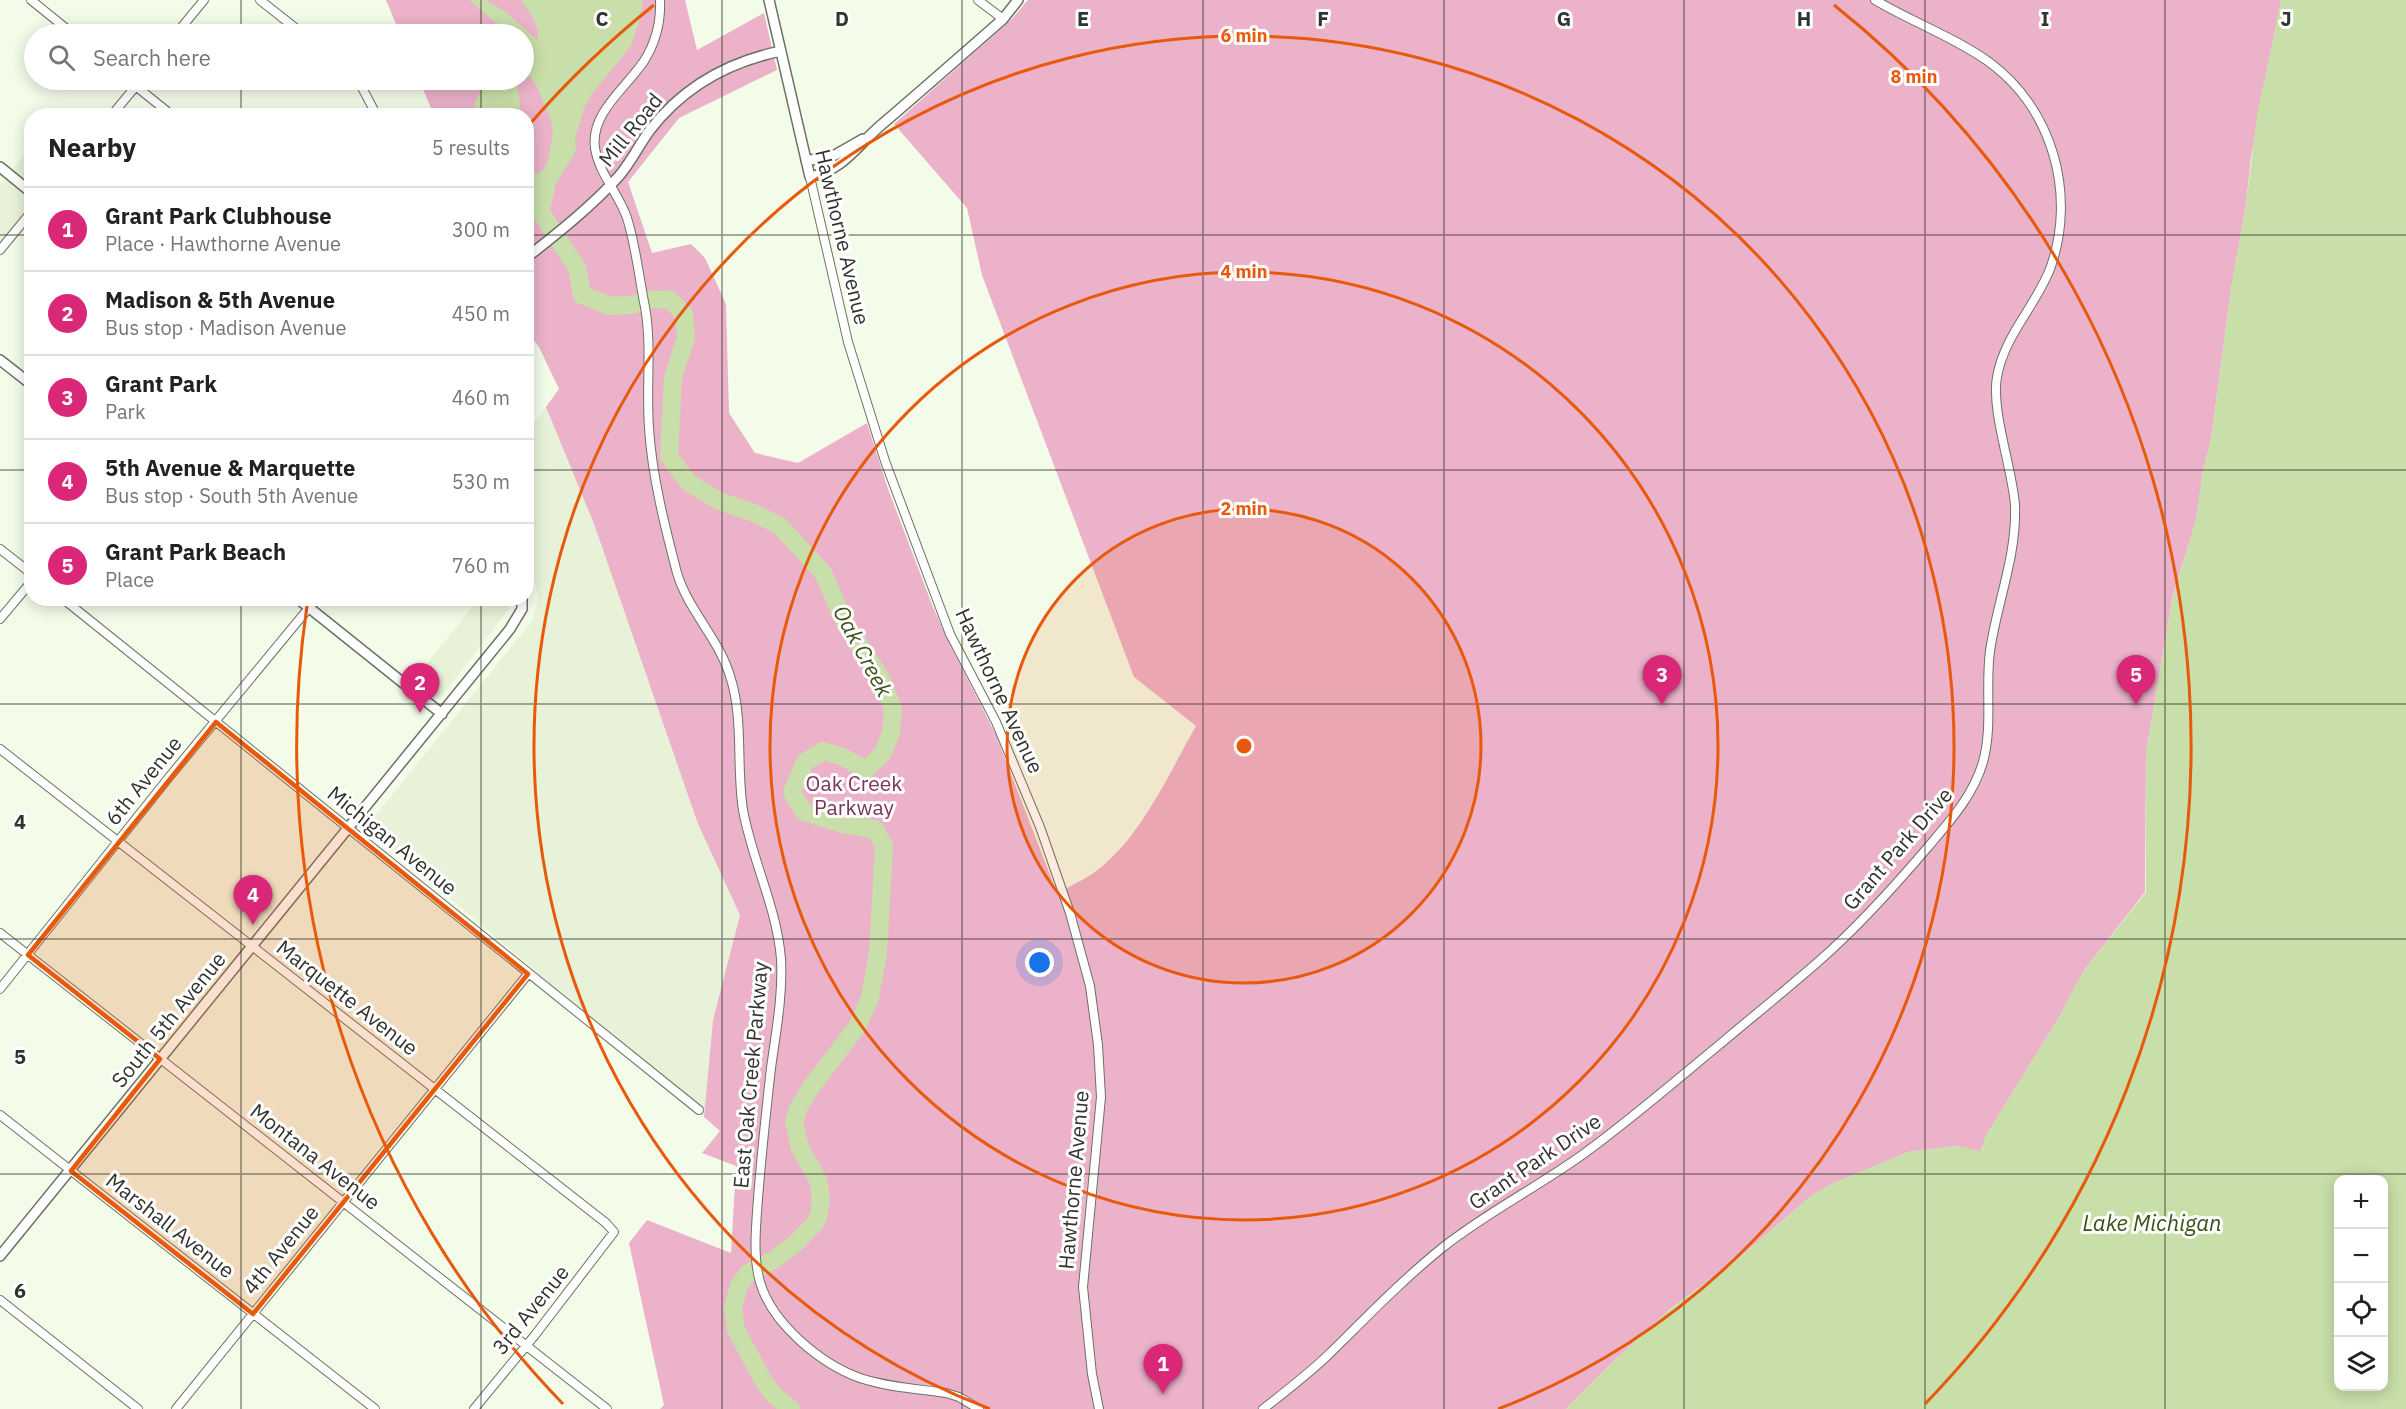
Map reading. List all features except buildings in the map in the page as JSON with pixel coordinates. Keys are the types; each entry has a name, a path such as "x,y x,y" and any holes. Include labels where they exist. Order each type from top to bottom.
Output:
{"street":[{"path":"31,0 61,24"},
{"path":"184,24 204,0"},
{"path":"260,0 290,24"},
{"path":"610,184 598,159 595,136 606,109 642,64 653,45 659,24 660,0"},
{"name":"Hawthorne Avenue","path":"769,0 848,342 885,461 950,634 996,722 1036,818 1085,963 1098,1045 1101,1097 1098,1149 1083,1287 1092,1374 1100,1409"},
{"path":"978,0 1003,19"},
{"path":"810,177 822,174 841,164 1003,19 1018,0"},
{"name":"Grant Park Drive","path":"1263,1409 1304,1377 1389,1294 1438,1251 1500,1206 1579,1158 1658,1096 1821,959 1870,912 1909,869 1957,813 1976,781 1987,739 1991,647 2013,546 2014,501 1997,406 1995,387 1997,371 2004,350 2040,291 2051,266 2059,233 2060,175 2044,128 2029,102 2009,79 1988,61 1965,47 1875,0"},
{"name":"Mill Road","path":"534,252 574,218 624,170 654,126 687,92 707,77 733,65 781,51"},
{"path":"118,108 132,90"},
{"path":"145,90 165,108"},
{"path":"363,90 373,108"},
{"path":"806,161 836,154 873,133"},
{"path":"0,167 24,186"},
{"name":"East Oak Creek Parkway","path":"610,184 627,219 646,318 650,360 649,431 658,489 678,577 732,679 737,710 740,785 744,815 780,954 781,990 759,1191 756,1251 760,1281 765,1295 788,1327 809,1350 825,1361 861,1378 946,1393 959,1397 979,1409"},
{"path":"0,250 24,221"},
{"path":"0,360 24,380"},
{"path":"0,549 24,568"},
{"path":"0,619 24,590"},
{"name":"Michigan Avenue","path":"72,606 699,1110"},
{"path":"307,606 442,714"},
{"name":"South 5th Avenue","path":"0,1256 442,714 510,629 521,606"},
{"name":"6th Avenue","path":"0,988 309,608"},
{"name":"Marquette Avenue","path":"0,749 606,1223 614,1232"},
{"name":"Montana Avenue","path":"0,933 607,1409"},
{"name":"4th Avenue","path":"176,1409 528,974"},
{"name":"Marshall Avenue","path":"0,1115 375,1409"},
{"name":"3rd Avenue","path":"474,1409 527,1345 614,1232"},
{"path":"0,1300 138,1409"}],"highlighted area":[{"path":"216,722 528,974 253,1314 71,1171 160,1059 28,955"}],"shaded area":[{"path":"24,155 24,220 0,250 0,185"},
{"path":"546,407 594,524 698,824 740,915 713,1020 704,1117 367,826 533,620 538,598 534,580 534,423"},
{"path":"474,606 511,606 440,699 415,678"}],"green space":[{"name":"Oak Creek Parkway","path":"386,0 685,0 697,50 764,13 777,70 679,118 628,182 652,253 691,244 705,258 726,304 729,413 755,453 798,463 867,423 888,489 933,607 996,735 1057,893 1097,871 1134,832 1157,797 1196,726 1134,677 982,275 967,208 894,124 1011,20 1028,0 2281,0 2251,157 2211,440 2203,471 2196,521 2173,595 2146,753 2145,892 2083,972 2061,1014 1987,1134 1980,1152 1957,1146 1908,1152 1830,1185 1811,1196 1739,1258 1670,1309 1566,1409 660,1409 664,1405 629,1243 647,1220 731,1253 736,1166 702,1153 720,1131 704,1117 713,1020 740,915 698,824 594,524 546,407 559,389 534,341 534,108 431,108 423,90 534,90 534,24 396,24"}],"water":[{"path":"469,0 486,0 506,12 519,24 496,23"},
{"path":"521,0 643,0 640,20 631,46 585,106 575,138 576,151 553,188 551,201 534,217 534,170 536,174 541,172 548,162 553,131 534,82 534,37 537,40 538,30"},
{"name":"Lake Michigan","path":"2281,0 2406,0 2406,1409 1566,1409 1670,1309 1739,1258 1811,1196 1830,1185 1908,1152 1957,1146 1980,1151 1987,1134 2061,1014 2083,972 2146,892 2146,753 2173,595 2196,521 2203,471 2211,440 2231,289 2246,205 2257,115"},
{"path":"482,90 518,90 520,108 474,108"}],"waterway":[{"name":"Oak Creek","path":"546,188 540,211 577,268 582,295 610,306 631,305 654,299 670,300 684,314 686,337 673,378 669,456 688,482 719,501 754,513 780,526 823,573 845,623 880,677 893,708 891,733 883,753 866,770 843,757 823,751 805,762 792,792 804,812 843,824 875,829 884,846 878,952 870,998 857,1027 811,1087 798,1109 794,1122 800,1148 818,1180 821,1198 819,1214 816,1222 796,1243 772,1261 748,1273 739,1286 733,1307 736,1330 764,1382 774,1395 791,1409"}],"place":[{"name":"Grant Park","path":"1662,705"},
{"name":"Grant Park Beach","path":"2136,705"},
{"name":"Madison & 5th Avenue","path":"420,713"},
{"name":"5th Avenue & Marquette","path":"253,925"},
{"name":"Grant Park Clubhouse","path":"1163,1394"}]}
